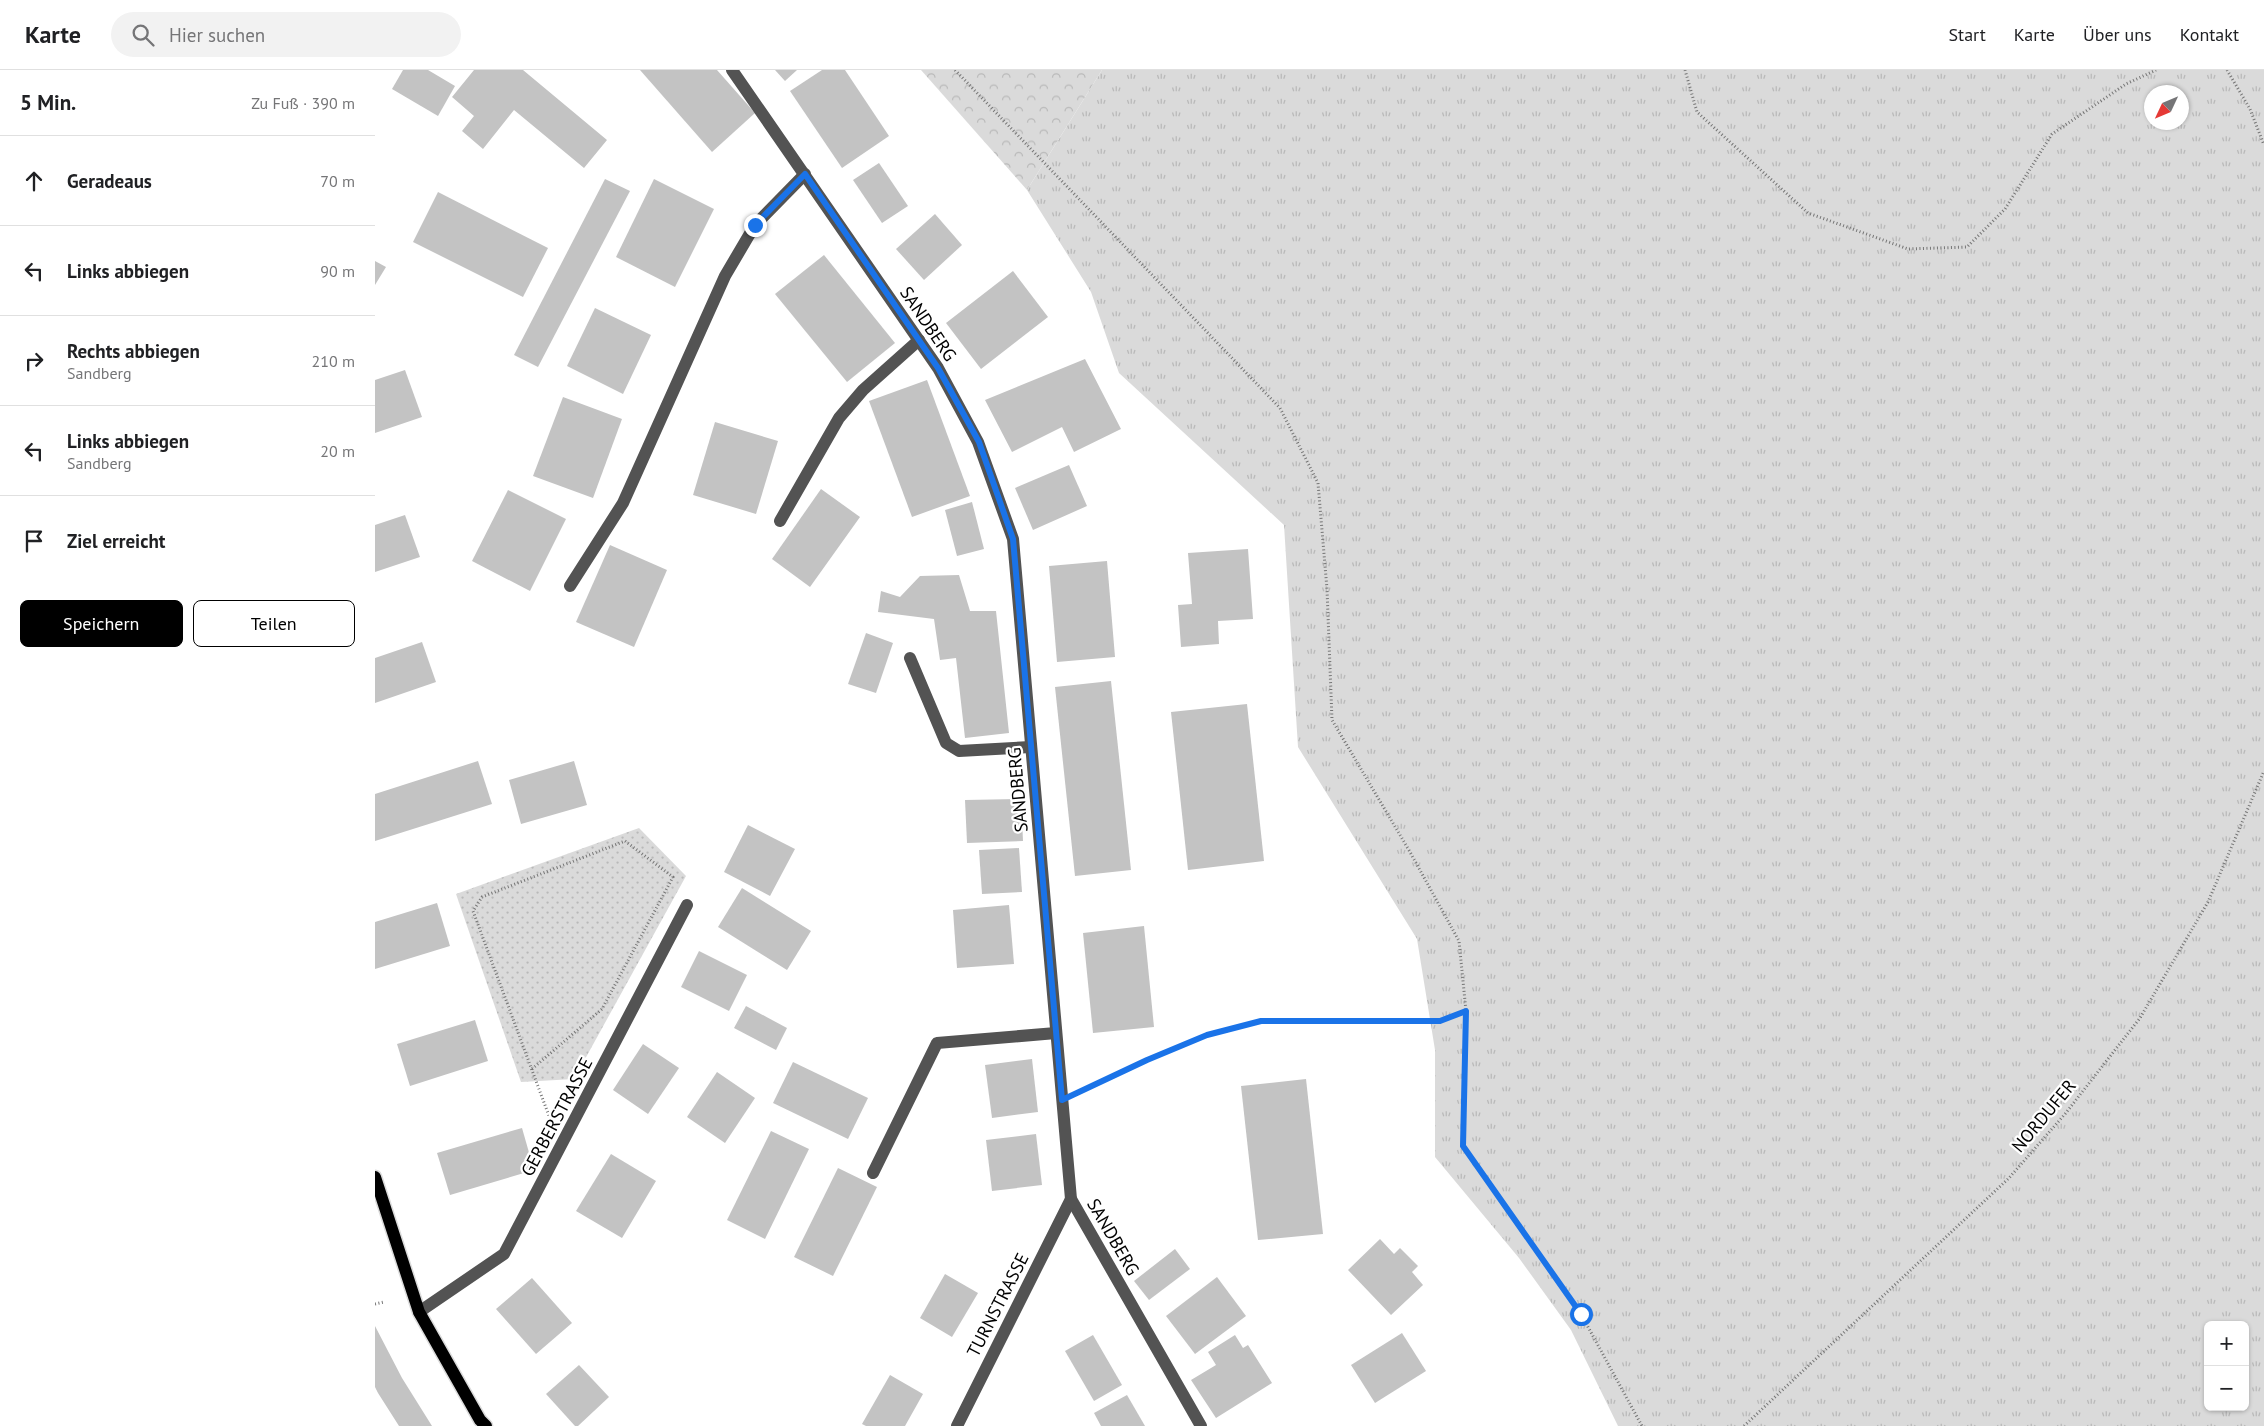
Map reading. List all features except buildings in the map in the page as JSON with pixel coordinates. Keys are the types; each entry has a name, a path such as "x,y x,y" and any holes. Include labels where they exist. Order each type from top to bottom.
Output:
{"main road":[{"path":"375,1177 419,1312 480,1420 486,1426"}],"street":[{"name":"SANDBERG","path":"732,70 938,368 979,442 1013,539 1071,1200 1201,1426"},
{"path":"570,586 623,503 725,276 755,225 805,174"},
{"path":"780,521 839,418 863,390 919,340"},
{"path":"910,658 946,743 959,752 1031,747"},
{"name":"GERBERSTRASSE","path":"419,1312 504,1254 687,905"},
{"path":"873,1173 937,1043 1057,1033"},
{"name":"TURNSTRASSE","path":"957,1426 1071,1200"}],"path":[{"path":"955,70 1280,408 1318,483 1327,589 1332,720 1411,852 1459,941 1466,1011 1463,1146 1581,1314 1642,1426"},
{"path":"1685,70 1697,112 1809,213 1908,249 1967,247 2005,209 2052,134 2126,84 2156,70"},
{"path":"2227,70 2250,109 2264,145"},
{"name":"NORDUFER","path":"1744,1426 2009,1178 2065,1114 2140,1018 2208,902 2264,771"},
{"path":"532,1069 602,1008 673,877 625,840 482,897 473,911 550,1118"},
{"path":"1062,1100 1147,1060 1207,1035 1261,1021 1440,1021 1466,1011"},
{"path":"375,1304 384,1302"}],"green space":[{"path":"921,70 1102,70 1027,190"},
{"path":"1102,70 2264,70 2264,1426 1618,1426 1571,1330 1519,1258 1435,1157 1435,1050 1417,939 1298,747 1284,525 1119,373 1091,292 1027,190"},
{"path":"639,828 686,876 574,1079 521,1082 456,894"}],"route":[{"path":"755,225 805,174 938,368 979,442 1013,539 1062,1100 1147,1060 1207,1035 1261,1021 1440,1021 1466,1011 1463,1146 1581,1314"}]}
